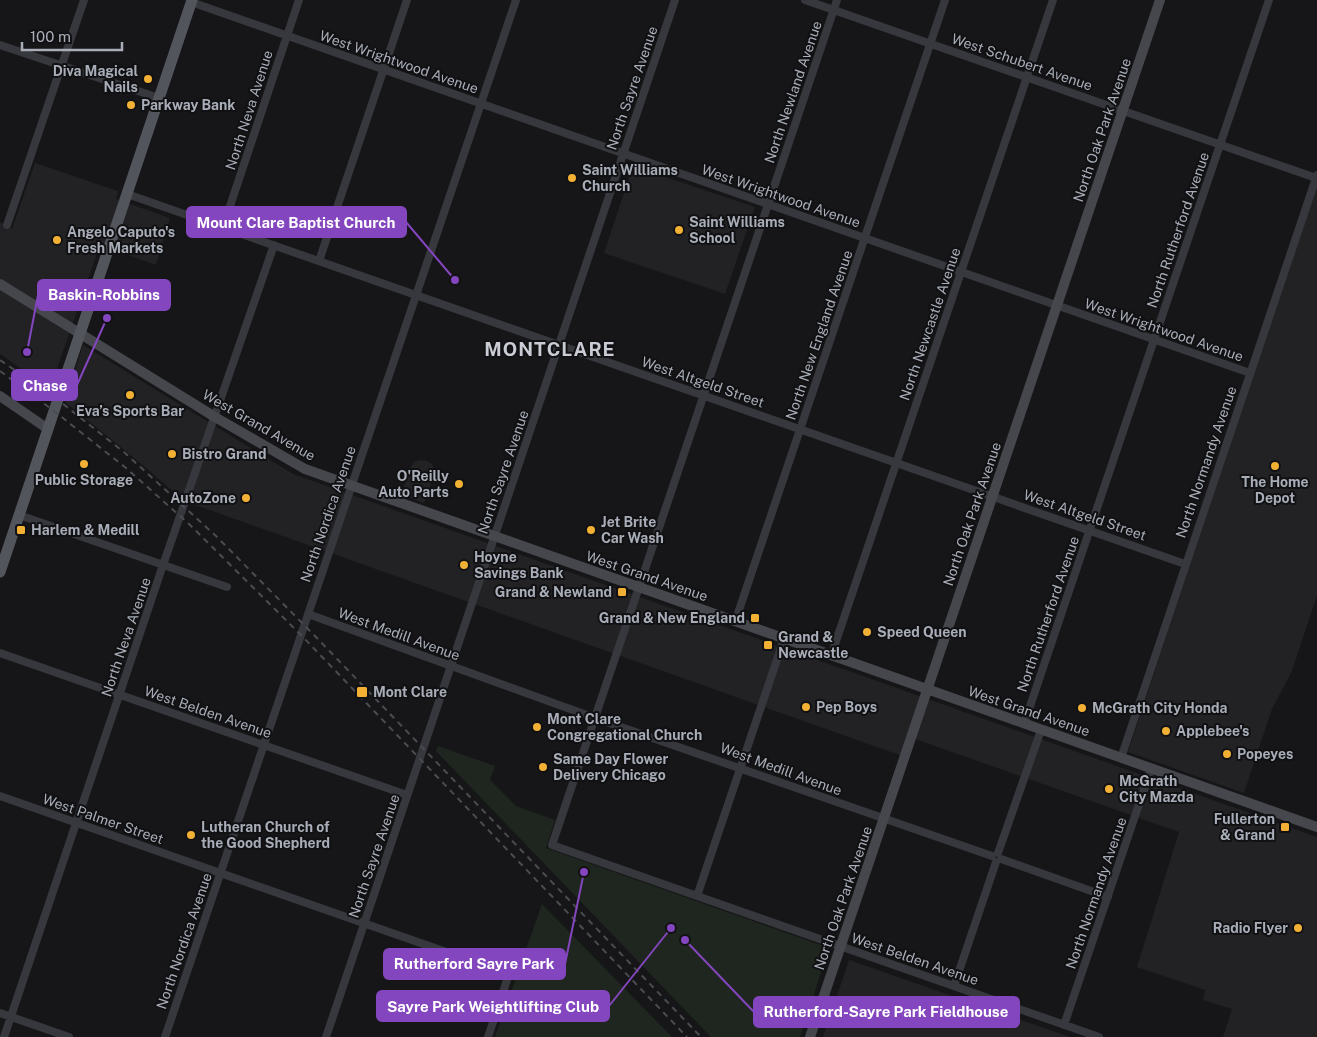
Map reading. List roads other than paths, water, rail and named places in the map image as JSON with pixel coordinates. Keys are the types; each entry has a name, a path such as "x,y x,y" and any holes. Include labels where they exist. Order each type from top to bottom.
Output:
{"main road":[{"name":"North Oak Park Avenue","path":"810,1037 1160,0"},
{"path":"0,572 192,1"},
{"name":"West Grand Avenue","path":"0,284 216,417 306,469 1317,827"},
{"path":"0,396 48,430"}],"street":[{"path":"7,225 84,0"},
{"name":"North Neva Avenue","path":"223,227 299,0"},
{"path":"319,261 407,0"},
{"name":"North Nordica Avenue","path":"165,1037 516,0"},
{"name":"North Sayre Avenue","path":"326,1037 675,0"},
{"name":"West Schubert Avenue","path":"805,0 1123,111 1317,176"},
{"name":"North Newland Avenue","path":"552,845 837,0"},
{"name":"North New England Avenue","path":"735,622 945,0"},
{"name":"North Newcastle Avenue","path":"831,656 1053,0"},
{"name":"North Rutherford Avenue","path":"1024,724 1269,0"},
{"name":"West Wrightwood Avenue","path":"192,1 480,104 1250,373"},
{"path":"0,45 159,98"},
{"name":"North Normandy Avenue","path":"1121,758 1317,176"},
{"name":"West Altgeld Street","path":"127,194 1185,564"},
{"name":"North Neva Avenue","path":"4,1037 163,565 216,417 274,245"},
{"path":"19,515 227,587"},
{"name":"West Medill Avenue","path":"308,614 595,718 1108,897"},
{"path":"697,896 784,639"},
{"name":"West Belden Avenue","path":"0,653 407,795"},
{"path":"954,986 1041,730"},
{"name":"North Normandy Avenue","path":"1064,1025 1151,769"},
{"name":"West Palmer Street","path":"0,796 509,974 488,1037"},
{"name":"West Belden Avenue","path":"552,845 1099,1037"},
{"path":"0,1013 69,1037"}],"railway":[{"path":"0,360 58,400 125,453 216,536 316,637 701,1037"},
{"path":"0,371 126,468 189,524 301,635 687,1037"}],"place":[{"name":"Diva Magical Nails","path":"148,79"},
{"name":"Parkway Bank","path":"131,105"},
{"name":"Saint Williams Church","path":"572,178"},
{"name":"Saint Williams School","path":"679,230"},
{"name":"Angelo Caputo's Fresh Markets","path":"57,240"},
{"name":"Mount Clare Baptist Church","path":"455,280"},
{"name":"Chase","path":"107,318"},
{"name":"Baskin-Robbins","path":"27,352"},
{"name":"Eva’s Sports Bar","path":"130,395"},
{"name":"Bistro Grand","path":"172,454"},
{"name":"Public Storage","path":"84,464"},
{"name":"The Home Depot","path":"1275,466"},
{"name":"O'Reilly Auto Parts","path":"459,484"},
{"name":"AutoZone","path":"246,498"},
{"name":"Harlem & Medill","path":"21,530"},
{"name":"Jet Brite Car Wash","path":"591,530"},
{"name":"Hoyne Savings Bank","path":"464,565"},
{"name":"Grand & Newland","path":"622,592"},
{"name":"Grand & New England","path":"755,618"},
{"name":"Speed Queen","path":"867,632"},
{"name":"Grand & Newcastle","path":"768,645"},
{"name":"Mont Clare","path":"362,692"},
{"name":"Pep Boys","path":"806,707"},
{"name":"McGrath City Honda","path":"1082,708"},
{"name":"Mont Clare Congregational Church","path":"537,727"},
{"name":"Applebee's","path":"1166,731"},
{"name":"Popeyes","path":"1227,754"},
{"name":"Same Day Flower Delivery Chicago","path":"543,767"},
{"name":"McGrath City Mazda","path":"1109,789"},
{"name":"Fullerton & Grand","path":"1285,827"},
{"name":"Lutheran Church of the Good Shepherd","path":"191,835"},
{"name":"Rutherford Sayre Park","path":"584,872"},
{"name":"Sayre Park Weightlifting Club","path":"671,928"},
{"name":"Radio Flyer","path":"1298,928"},
{"name":"Rutherford-Sayre Park Fieldhouse","path":"685,940"}],"district":[{"name":"MONTCLARE","path":"550,349"}]}
